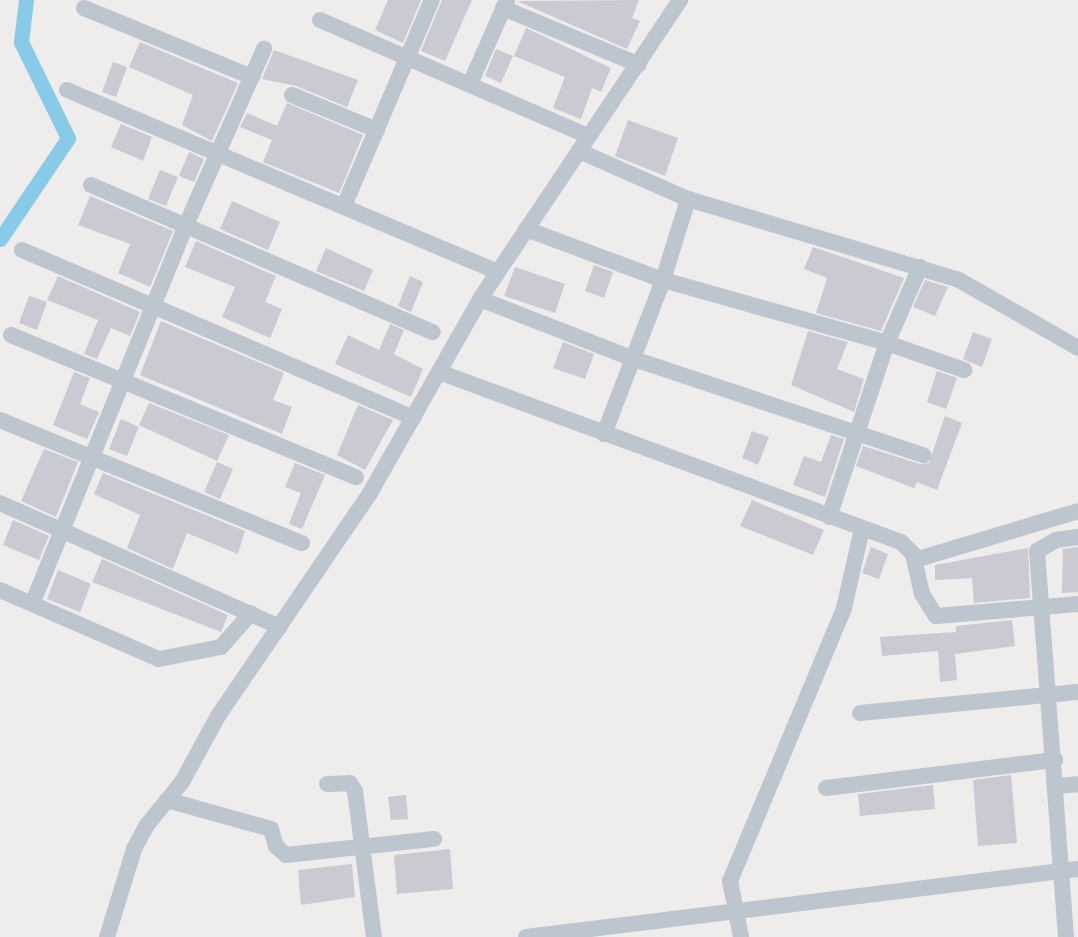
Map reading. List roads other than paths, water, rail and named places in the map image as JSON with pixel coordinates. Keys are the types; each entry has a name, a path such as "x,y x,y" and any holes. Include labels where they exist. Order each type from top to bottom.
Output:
{"street":[{"path":"344,206 432,0"},
{"path":"107,937 134,849 414,418 497,272 588,136 639,66 680,0"},
{"path":"470,84 505,4 639,66"},
{"path":"84,8 252,77"},
{"path":"320,20 588,136"},
{"path":"33,602 94,459 122,383 156,306 186,225 220,152 264,49"},
{"path":"67,90 220,152 497,272"},
{"path":"292,95 377,130"},
{"path":"579,150 688,199 959,280 1078,348"},
{"path":"92,185 433,332"},
{"path":"604,434 664,280 688,199"},
{"path":"526,229 664,280 887,343 964,370"},
{"path":"22,250 414,418"},
{"path":"829,517 887,343 920,267"},
{"path":"480,299 634,359 923,455"},
{"path":"11,334 122,383 356,477"},
{"path":"439,372 901,542 914,560 922,594 936,616 1078,604"},
{"path":"0,420 302,543"},
{"path":"0,503 280,627"},
{"path":"914,560 1078,511"},
{"path":"742,937 730,881 844,608 862,529"},
{"path":"1066,937 1071,869 1067,785 1046,608 1037,551 1047,543 1078,537"},
{"path":"0,590 33,602 159,659 221,647 251,613"},
{"path":"860,713 1055,696 1078,692"},
{"path":"1055,696 1055,760 1067,785"},
{"path":"826,788 1055,760"},
{"path":"328,784 354,786 374,937"},
{"path":"166,800 271,829 276,846 286,855 434,839"},
{"path":"526,937 1071,869"}],"waterway":[{"path":"0,239 68,138 21,42 26,0"}]}
